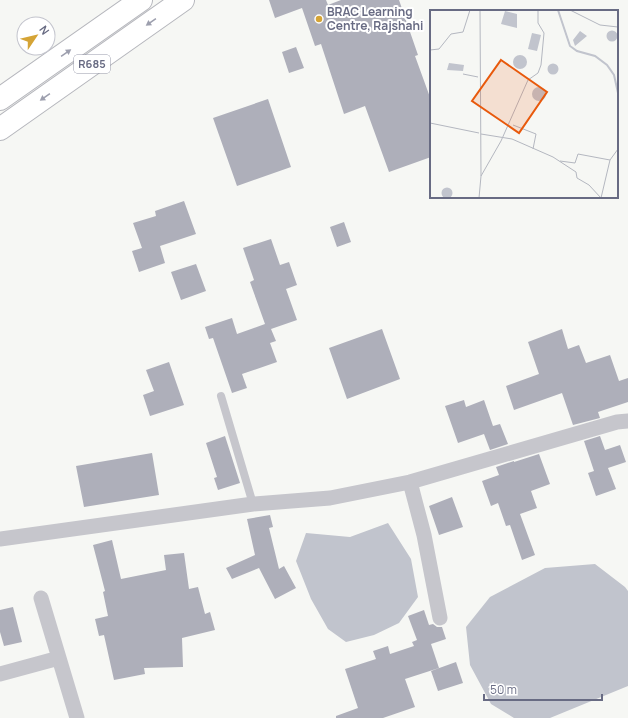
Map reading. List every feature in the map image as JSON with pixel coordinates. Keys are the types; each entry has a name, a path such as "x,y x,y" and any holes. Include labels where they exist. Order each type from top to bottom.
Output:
{"main road":[{"name":"R685","path":"0,99 141,0"},
{"name":"R685","path":"0,129 183,0"}],"street":[{"path":"0,539 253,504 330,498 410,482 617,422 628,421"},
{"path":"410,482 424,535 440,618"},
{"path":"41,598 77,718"},
{"path":"0,674 59,658"}],"lane":[{"path":"221,396 253,504"}],"shaded area":[{"path":"388,523 411,559 418,597 399,623 374,635 346,642 328,629 311,599 296,561 306,533 350,537"},
{"path":"595,564 628,591 628,686 550,718 514,718 491,704 470,665 466,627 490,597 545,568"}],"building":[{"path":"269,0 326,0 328,5 341,0 399,0 418,55 415,56 430,97 430,157 389,172 365,106 344,114 321,44 315,46 302,8 275,18"},
{"path":"296,47 304,68 289,73 282,52"},
{"path":"268,99 291,167 237,186 213,118"},
{"path":"184,201 196,234 160,246 165,263 139,272 132,251 142,248 133,223 156,216 155,211"},
{"path":"344,222 351,242 337,247 330,227"},
{"path":"271,239 280,265 289,262 297,285 286,289 297,320 271,329 276,341 270,343 277,362 242,374 247,388 232,393 213,338 209,339 205,327 232,318 237,334 265,324 250,282 254,280 243,248"},
{"path":"196,264 206,291 181,300 171,272"},
{"path":"382,329 400,379 347,399 329,348"},
{"path":"562,329 568,349 579,345 586,363 610,355 619,381 628,378 628,402 598,412 600,418 573,425 562,393 514,410 506,386 539,374 528,342"},
{"path":"169,362 184,405 150,416 143,395 154,391 146,370"},
{"path":"464,400 466,407 484,400 493,426 500,424 508,444 490,450 484,434 458,443 445,406"},
{"path":"225,436 240,483 218,490 214,478 217,477 206,443"},
{"path":"600,436 605,450 620,445 626,462 608,468 616,489 596,496 588,473 594,471 584,441"},
{"path":"152,453 159,495 84,507 76,466"},
{"path":"539,454 550,484 531,491 537,508 520,514 535,555 522,560 510,525 506,526 498,503 491,506 482,481 499,475 496,467"},
{"path":"452,497 463,527 439,535 429,506"},
{"path":"270,515 273,527 269,528 279,569 284,566 296,588 275,599 259,568 232,579 226,568 255,555 247,519"},
{"path":"112,540 121,579 166,570 164,555 184,553 189,589 198,587 205,614 210,612 215,630 182,638 183,667 144,668 145,674 114,680 104,635 99,636 95,619 108,616 103,592 105,591 93,545"},
{"path":"13,607 22,642 4,646 0,632 0,610"},
{"path":"424,610 429,625 433,624 437,627 442,627 446,639 431,644 439,668 405,679 415,707 383,718 336,718 336,716 358,708 345,669 376,659 373,651 388,646 390,654 414,646 412,642 417,640 408,616"},
{"path":"456,662 463,683 438,691 431,671"}],"place":[{"name":"BRAC Learning Centre, Rajshahi","path":"319,19"}]}
